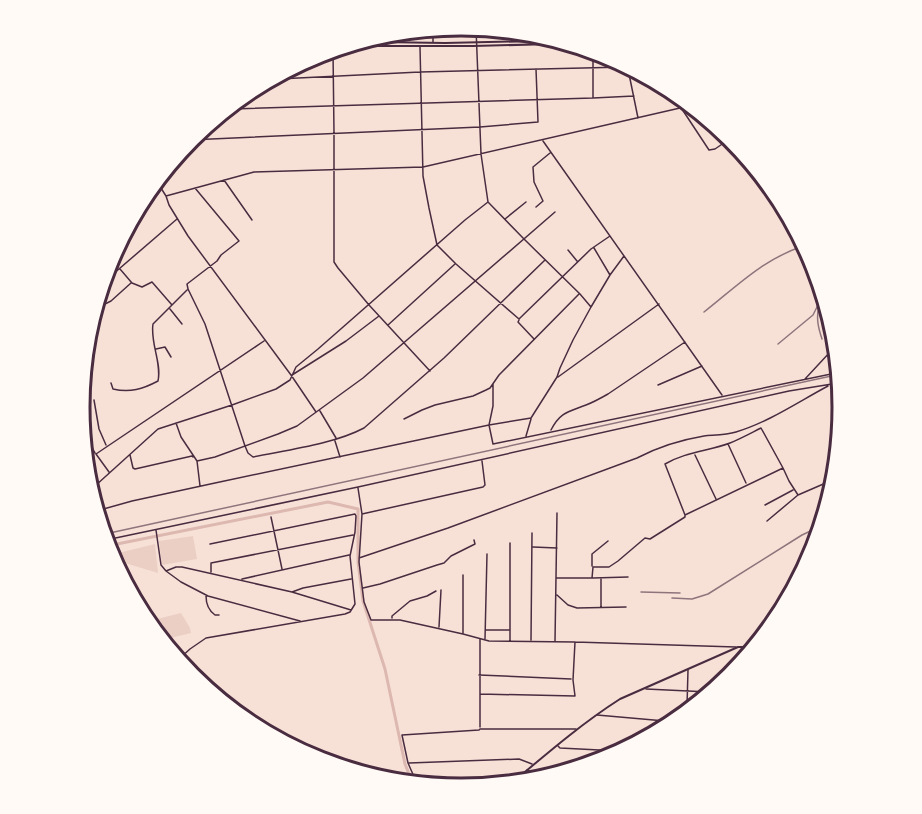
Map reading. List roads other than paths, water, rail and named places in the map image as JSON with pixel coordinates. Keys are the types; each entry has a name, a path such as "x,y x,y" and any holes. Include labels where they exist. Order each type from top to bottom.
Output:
{"main road":[{"path":"393,42 537,44"},
{"path":"377,46 525,42"},
{"path":"524,772 577,729 620,699 738,647 744,647"}],"street":[{"path":"434,37 434,43"},
{"path":"477,37 480,127 488,202 591,307"},
{"path":"420,46 423,166 425,187 438,245 519,320 518,322 534,339"},
{"path":"333,59 334,262 369,305 430,371"},
{"path":"593,61 593,98"},
{"path":"289,78 420,72 611,68"},
{"path":"205,139 480,127 538,122 536,69"},
{"path":"629,76 638,118"},
{"path":"241,109 634,96"},
{"path":"166,196 254,172 423,166 680,108"},
{"path":"680,108 709,150 722,144"},
{"path":"543,140 723,396"},
{"path":"536,207 543,201 534,182 533,168 550,153"},
{"path":"224,180 252,220"},
{"path":"195,188 239,241 187,284 205,324 245,446 253,457 335,440 364,428 430,371 545,260"},
{"path":"161,189 177,218 210,266 316,412"},
{"path":"98,483 158,429 276,389 290,380 296,367 488,202"},
{"path":"504,219 526,202"},
{"path":"197,461 215,457 297,426 363,378 555,212"},
{"path":"116,271 177,218"},
{"path":"519,320 593,248 610,236"},
{"path":"593,248 610,275"},
{"path":"568,250 578,262"},
{"path":"526,436 531,418 557,377 573,340 610,275 624,256"},
{"path":"388,325 456,264"},
{"path":"119,268 132,283 143,287 152,282 172,305"},
{"path":"105,304 132,283"},
{"path":"111,383 113,389 129,391 158,381 153,324 188,289"},
{"path":"404,419 435,405 473,396 486,390 580,294"},
{"path":"557,377 659,304"},
{"path":"169,309 182,324"},
{"path":"291,375 379,316"},
{"path":"96,454 265,340"},
{"path":"550,431 564,413 608,394 685,342"},
{"path":"156,349 165,347 171,357"},
{"path":"805,379 828,354"},
{"path":"658,385 703,366"},
{"path":"493,384 493,406 489,425 493,444 830,374"},
{"path":"359,558 448,528 637,458 663,446 702,436 731,433 759,423 831,384"},
{"path":"114,538 358,487 789,391 831,384"},
{"path":"94,400 99,429 106,446"},
{"path":"320,410 335,440 340,458"},
{"path":"105,509 489,425 531,418"},
{"path":"176,423 181,437 197,461 200,487"},
{"path":"759,423 798,495"},
{"path":"685,515 665,464 677,457 727,443 761,428"},
{"path":"727,443 747,485"},
{"path":"92,448 109,472"},
{"path":"695,453 716,500"},
{"path":"130,454 135,469 192,456 197,461"},
{"path":"362,514 483,487 485,485 481,460"},
{"path":"592,568 609,567 645,538 650,539 685,515 783,468"},
{"path":"767,521 798,495 824,484"},
{"path":"358,487 362,514 358,562 365,607 371,620 391,619 485,640 738,647"},
{"path":"765,505 794,489"},
{"path":"555,641 557,513"},
{"path":"184,654 206,638 345,614 352,610 356,601 350,555 356,516 353,514 210,544"},
{"path":"271,518 282,569"},
{"path":"156,530 160,564 181,582 206,595 301,621"},
{"path":"531,641 532,533"},
{"path":"211,573 211,563 354,535"},
{"path":"362,588 444,563 451,556 475,544 474,540"},
{"path":"592,578 592,554 608,541"},
{"path":"510,543 510,641"},
{"path":"532,547 557,548"},
{"path":"485,640 487,554"},
{"path":"240,579 350,555"},
{"path":"166,571 180,567 240,579 352,610"},
{"path":"463,575 463,634"},
{"path":"556,578 628,577"},
{"path":"601,578 601,607"},
{"path":"292,592 352,579"},
{"path":"439,628 441,590"},
{"path":"391,619 410,601 428,596 435,591"},
{"path":"556,594 568,605 577,608 626,607"},
{"path":"206,595 206,603 210,610 215,615 219,615"},
{"path":"485,630 510,630"},
{"path":"480,638 480,729"},
{"path":"480,694 575,696 574,642"},
{"path":"687,701 688,669"},
{"path":"479,675 573,680"},
{"path":"645,689 699,692"},
{"path":"596,715 658,721"},
{"path":"413,775 408,763 402,735 480,729 577,729"},
{"path":"557,746 603,750"},
{"path":"408,763 519,759 534,765"}],"waterway":[{"path":"116,544 328,502 358,509 358,562 363,601 385,669 409,774"}],"railway":[{"path":"704,312 762,266 797,249"},
{"path":"778,344 813,315 817,306"},
{"path":"819,310 818,322 822,339"},
{"path":"112,532 830,376"},
{"path":"672,598 692,599 708,594 810,531"},
{"path":"641,592 680,593"}]}
